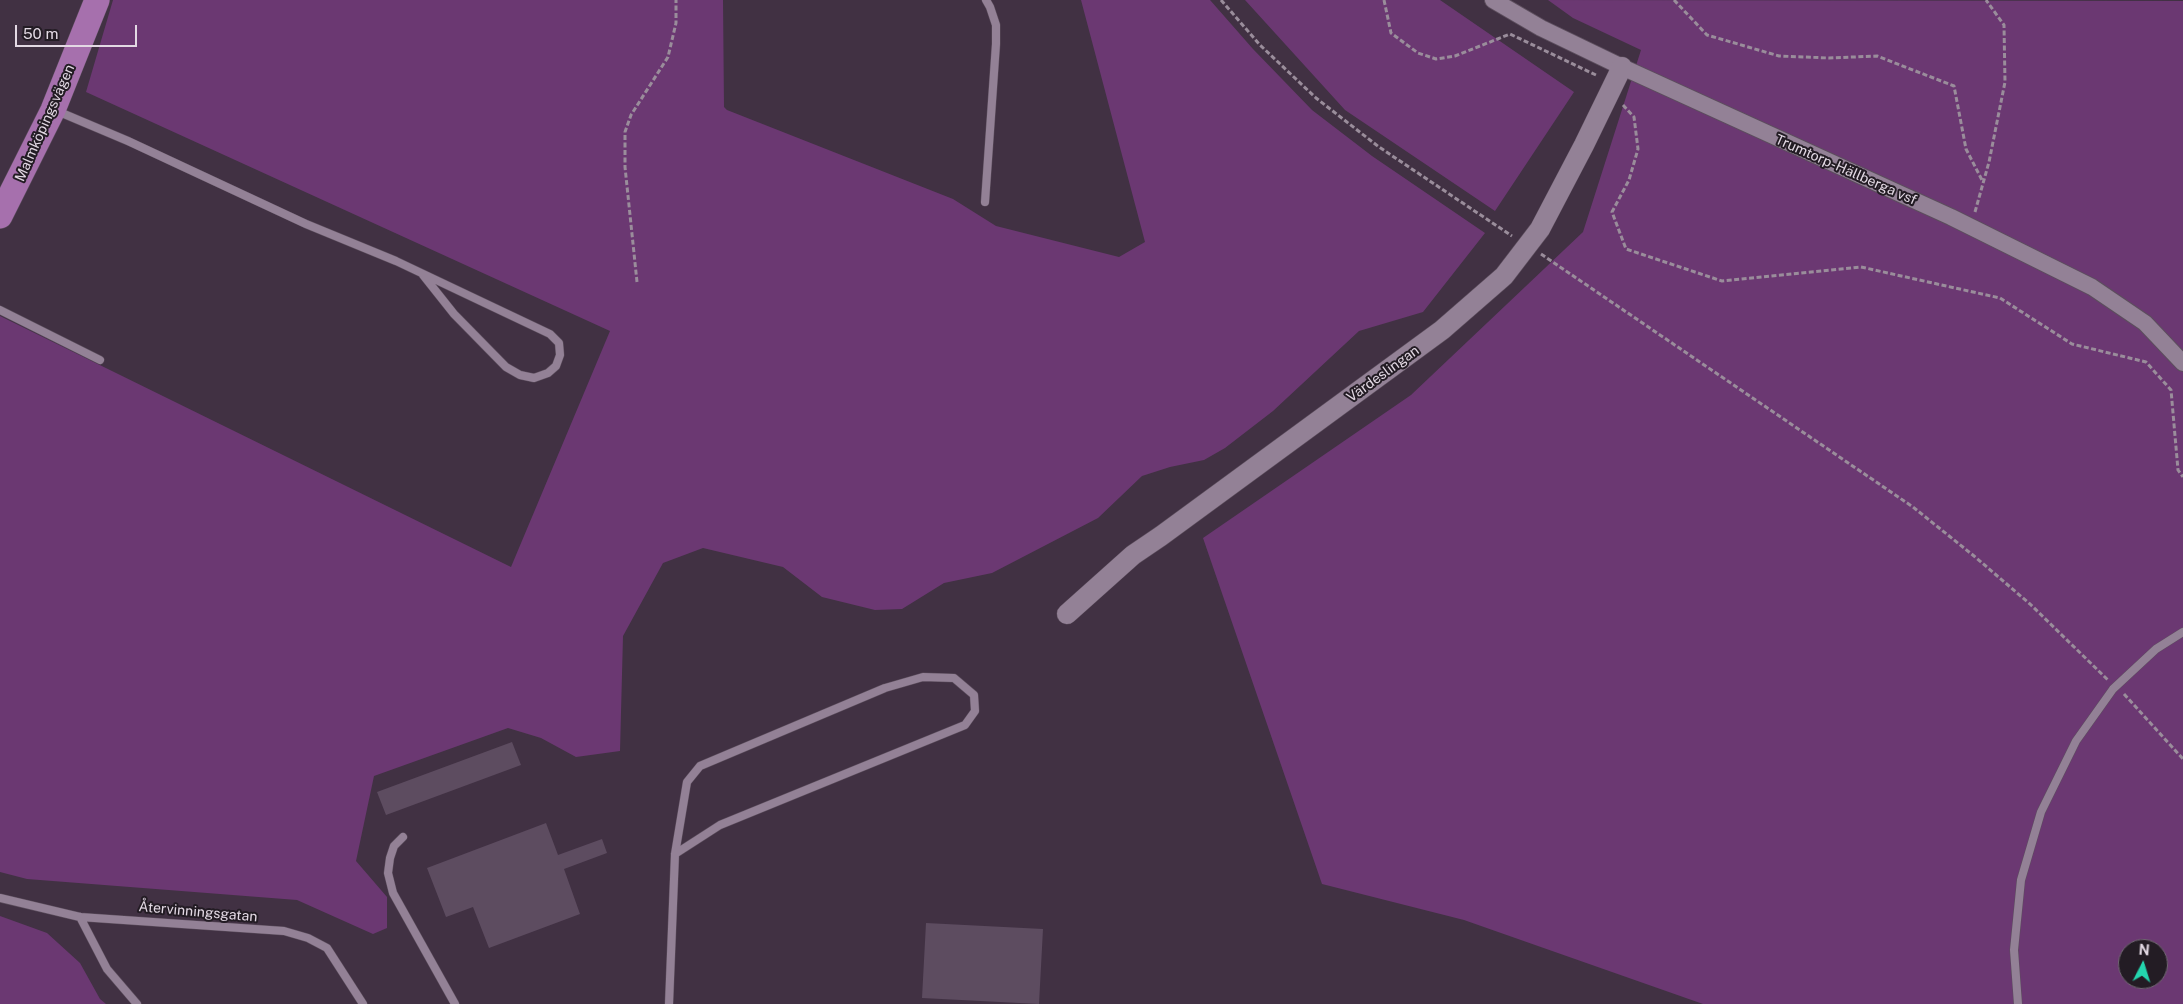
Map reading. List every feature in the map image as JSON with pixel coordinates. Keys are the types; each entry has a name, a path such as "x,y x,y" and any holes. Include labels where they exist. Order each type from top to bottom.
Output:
{"main road":[{"name":"Malmköpingsvägen","path":"0,216 9,191 53,110 97,0"}],"street":[{"name":"Trumtorp-Hällberga vsf","path":"1493,0 1541,28 1622,67 2036,258 2113,300 2145,323 2183,363"},
{"name":"Värdeslingan","path":"1067,614 1133,555 1442,330 1504,276 1545,220 1622,67"}],"lane":[{"path":"985,202 996,44 996,25 986,0"},
{"path":"53,110 128,141 306,224 368,249 550,334 559,343 560,355 556,366 548,373 534,378 520,376 506,367 454,314 423,275"},
{"path":"0,310 100,360"},
{"path":"2018,1004 2014,950 2021,880 2041,812 2076,741 2116,687 2156,649 2183,632"},
{"path":"669,1004 675,854 687,782 700,766 885,688 923,678 954,678 974,694 975,711 965,725 720,825 675,854"},
{"path":"403,836 394,846 390,858 388,872 393,893 456,1004"},
{"name":"Återvinningsgatan","path":"0,898 80,917 284,931 308,938 327,948 363,1004"},
{"path":"80,917 108,969 137,1004"}],"path":[{"path":"637,282 624,158 624,132 631,115 668,57 676,23 676,0"},
{"path":"1220,0 1260,44 1316,98 1379,147 1528,245 1913,507 2030,604 2132,702 2183,760"},
{"path":"1384,0 1391,33 1418,53 1436,59 1455,56 1510,34 1598,76 1634,117 1638,149 1629,180 1612,212 1626,249 1722,281 1861,267 2000,298 2072,344 2146,362 2171,390 2178,470 2183,478"},
{"path":"1674,0 1707,34 1779,56 1829,58 1877,56 1954,86 1966,149 1983,182"},
{"path":"1971,227 2005,82 2004,25 1986,0"}],"shaded area":[{"path":"113,0 723,0 724,107 727,110 953,199 996,226 1119,257 1145,242 1081,0 1210,0 1253,49 1312,110 1372,156 1485,233 1423,312 1359,331 1273,411 1225,448 1204,460 1170,467 1142,476 1098,518 992,573 944,583 902,609 875,610 822,597 783,567 703,548 663,563 623,636 620,751 576,757 541,738 508,728 374,776 356,861 387,897 387,928 373,934 297,900 27,879 0,872 0,316 511,567 610,331 86,92"},
{"path":"1245,0 1440,0 1574,92 1495,211 1345,110"},
{"path":"1548,0 2183,1 2183,1004 1703,1004 1464,920 1322,884 1203,538 1411,395 1583,232 1641,50 1573,18"},
{"path":"0,916 47,933 80,963 100,999 106,1004 0,1004"}],"building":[{"path":"512,742 521,765 386,815 377,792"},
{"path":"546,823 558,855 602,839 607,853 564,869 580,914 489,948 473,907 446,917 427,868"},
{"path":"926,923 1043,929 1039,1004 922,998"}]}
